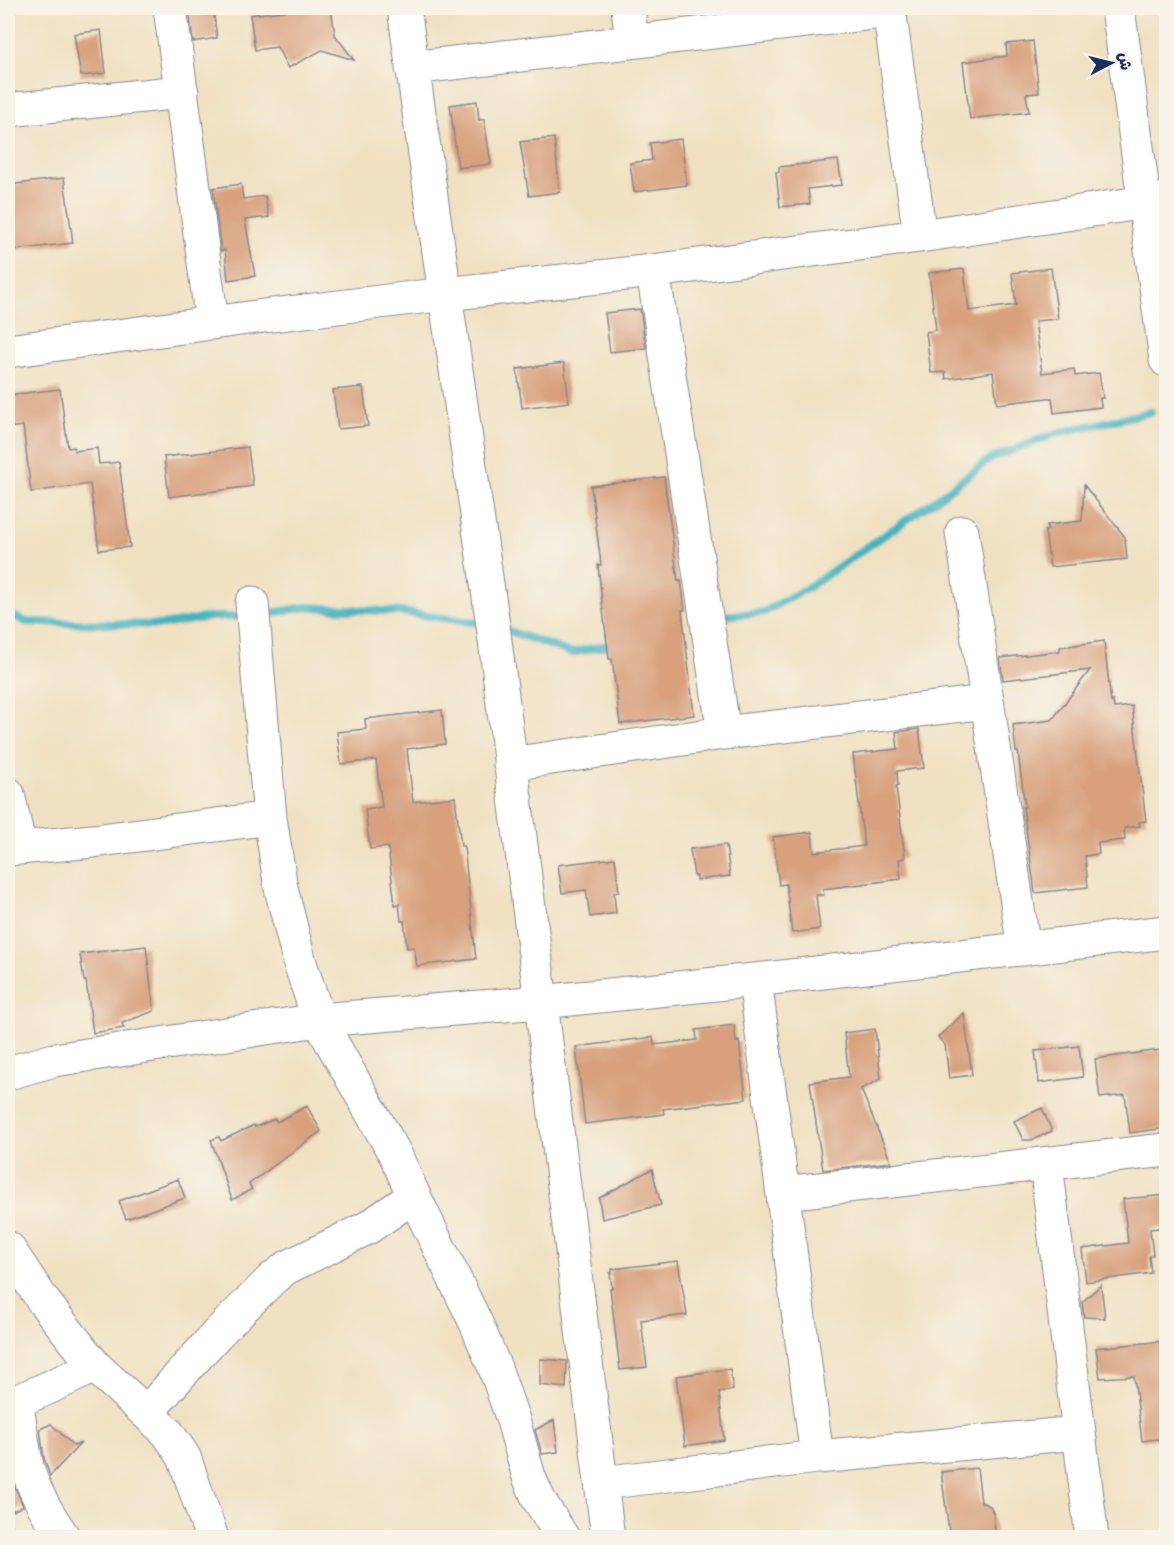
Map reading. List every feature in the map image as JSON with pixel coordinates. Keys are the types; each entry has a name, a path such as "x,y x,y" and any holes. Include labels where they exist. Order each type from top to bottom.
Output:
{"street":[{"path":"170,8 212,323"},
{"path":"404,8 493,625 608,1538"},
{"path":"628,8 632,41"},
{"path":"1118,8 1156,200 1167,360"},
{"path":"412,68 889,9 920,236"},
{"path":"8,110 182,92"},
{"path":"8,351 212,323 653,271 920,236 1156,200"},
{"path":"653,271 724,733"},
{"path":"962,532 1024,949"},
{"path":"252,603 270,818 281,888 299,960 319,1020 395,1154 476,1323 513,1420 529,1477 539,1500 563,1538"},
{"path":"510,764 724,733 987,702"},
{"path":"8,795 14,849 93,842 270,818"},
{"path":"8,1073 54,1060 319,1020 541,1002 755,980 1167,932"},
{"path":"755,980 817,1457"},
{"path":"784,1193 1167,1150"},
{"path":"1046,1164 1092,1538"},
{"path":"147,1412 217,1334 272,1278 286,1268 369,1227 414,1196"},
{"path":"8,1248 44,1302 95,1366 167,1432 184,1457 212,1538"},
{"path":"64,1538 46,1511 34,1486 26,1464 12,1403 95,1366"},
{"path":"601,1483 817,1457 1078,1433"}],"building":[{"path":"189,8 213,8 217,38 193,42"},
{"path":"307,8 331,8 335,35 354,60 322,50 288,68 277,47 255,50 250,15"},
{"path":"101,30 106,73 81,76 74,34"},
{"path":"1033,41 1039,93 1026,94 1029,112 970,119 963,62 1007,56 1006,44"},
{"path":"477,101 479,120 484,119 491,164 458,168 450,105"},
{"path":"554,138 560,192 529,196 520,142"},
{"path":"681,139 687,185 634,192 630,163 652,160 650,143"},
{"path":"838,160 842,185 808,189 810,204 780,207 776,172 779,172 779,167"},
{"path":"64,178 73,243 15,250 15,245 8,246 8,185"},
{"path":"241,184 243,199 265,196 269,217 245,220 255,276 228,280 225,250 221,251 213,188"},
{"path":"1051,268 1058,319 1035,321 1042,373 1074,369 1075,376 1099,373 1103,398 1100,398 1101,407 1054,413 1052,398 997,404 993,372 946,379 945,372 931,373 926,332 936,330 929,273 964,269 969,311 1016,305 1012,273"},
{"path":"640,309 646,348 610,352 605,313"},
{"path":"564,363 569,402 522,408 517,369"},
{"path":"363,387 368,426 338,429 333,390"},
{"path":"60,389 68,448 74,447 75,451 97,448 99,464 119,462 130,547 99,550 90,484 31,492 23,426 8,428 8,395"},
{"path":"248,447 253,486 169,497 164,457"},
{"path":"664,477 678,581 681,580 685,610 682,610 694,715 620,724 602,602 598,565 601,565 591,486"},
{"path":"1084,485 1125,537 1127,559 1050,567 1045,531 1048,530 1047,525 1082,521"},
{"path":"1104,641 1111,702 1113,701 1114,708 1132,706 1146,821 1139,822 1140,826 1124,828 1125,840 1098,843 1099,854 1085,856 1088,887 1035,893 1013,725 1052,720 1090,670 1003,680 1000,658 1060,651 1060,647"},
{"path":"442,710 445,744 407,749 413,802 455,797 461,846 464,846 476,959 417,966 414,947 407,948 404,921 401,921 399,904 395,905 388,847 370,849 365,809 382,807 376,760 341,764 337,732 366,729 365,719"},
{"path":"919,729 924,768 897,771 898,786 896,786 905,858 899,859 901,879 823,889 824,895 816,895 820,929 792,933 786,884 779,885 773,837 812,832 814,852 864,846 853,754 898,749 896,732"},
{"path":"726,845 730,876 697,880 697,876 694,876 690,849"},
{"path":"615,858 619,892 614,893 616,913 590,917 586,890 562,893 558,865"},
{"path":"146,946 154,1011 122,1023 124,1028 93,1033 80,954"},
{"path":"964,1013 972,1075 949,1078 945,1045 938,1037"},
{"path":"734,1025 736,1042 739,1041 746,1099 663,1109 664,1114 585,1124 576,1047 653,1037 654,1045 697,1040 696,1030"},
{"path":"875,1029 881,1079 861,1089 891,1162 823,1170 810,1082 849,1077 844,1033"},
{"path":"1079,1046 1083,1077 1039,1083 1035,1051"},
{"path":"1167,1049 1167,1128 1130,1133 1125,1095 1100,1098 1095,1059"},
{"path":"307,1106 321,1131 249,1184 252,1189 232,1200 211,1140 219,1137 221,1141 254,1125 255,1127 275,1119 277,1122"},
{"path":"1042,1108 1052,1131 1032,1140 1023,1140 1014,1121"},
{"path":"652,1169 661,1205 602,1219 599,1198"},
{"path":"178,1179 185,1198 126,1219 119,1201"},
{"path":"1167,1195 1167,1227 1150,1229 1153,1255 1149,1256 1151,1273 1086,1282 1082,1249 1128,1243 1123,1199"},
{"path":"678,1261 687,1315 641,1320 647,1367 620,1370 610,1288 612,1288 610,1273 612,1269"},
{"path":"1101,1285 1105,1318 1084,1317 1082,1302"},
{"path":"1163,1341 1167,1370 1167,1438 1142,1441 1134,1376 1100,1378 1096,1348"},
{"path":"540,1359 567,1361 566,1388 540,1385"},
{"path":"730,1369 733,1390 719,1392 724,1440 685,1446 676,1376"},
{"path":"554,1420 558,1452 542,1454 535,1430"},
{"path":"51,1424 74,1446 81,1443 50,1476 44,1458 40,1429"},
{"path":"977,1468 981,1502 990,1506 993,1513 996,1538 950,1538 941,1472"},
{"path":"10,1475 23,1506 13,1511 8,1498 8,1476"}],"waterway":[{"path":"714,617 764,612 812,585 934,501 990,459 1057,433 1151,412"},
{"path":"260,615 307,607 401,612 486,624"},
{"path":"8,613 26,622 162,625 211,617 247,617"},
{"path":"501,628 571,653 618,643"}]}
